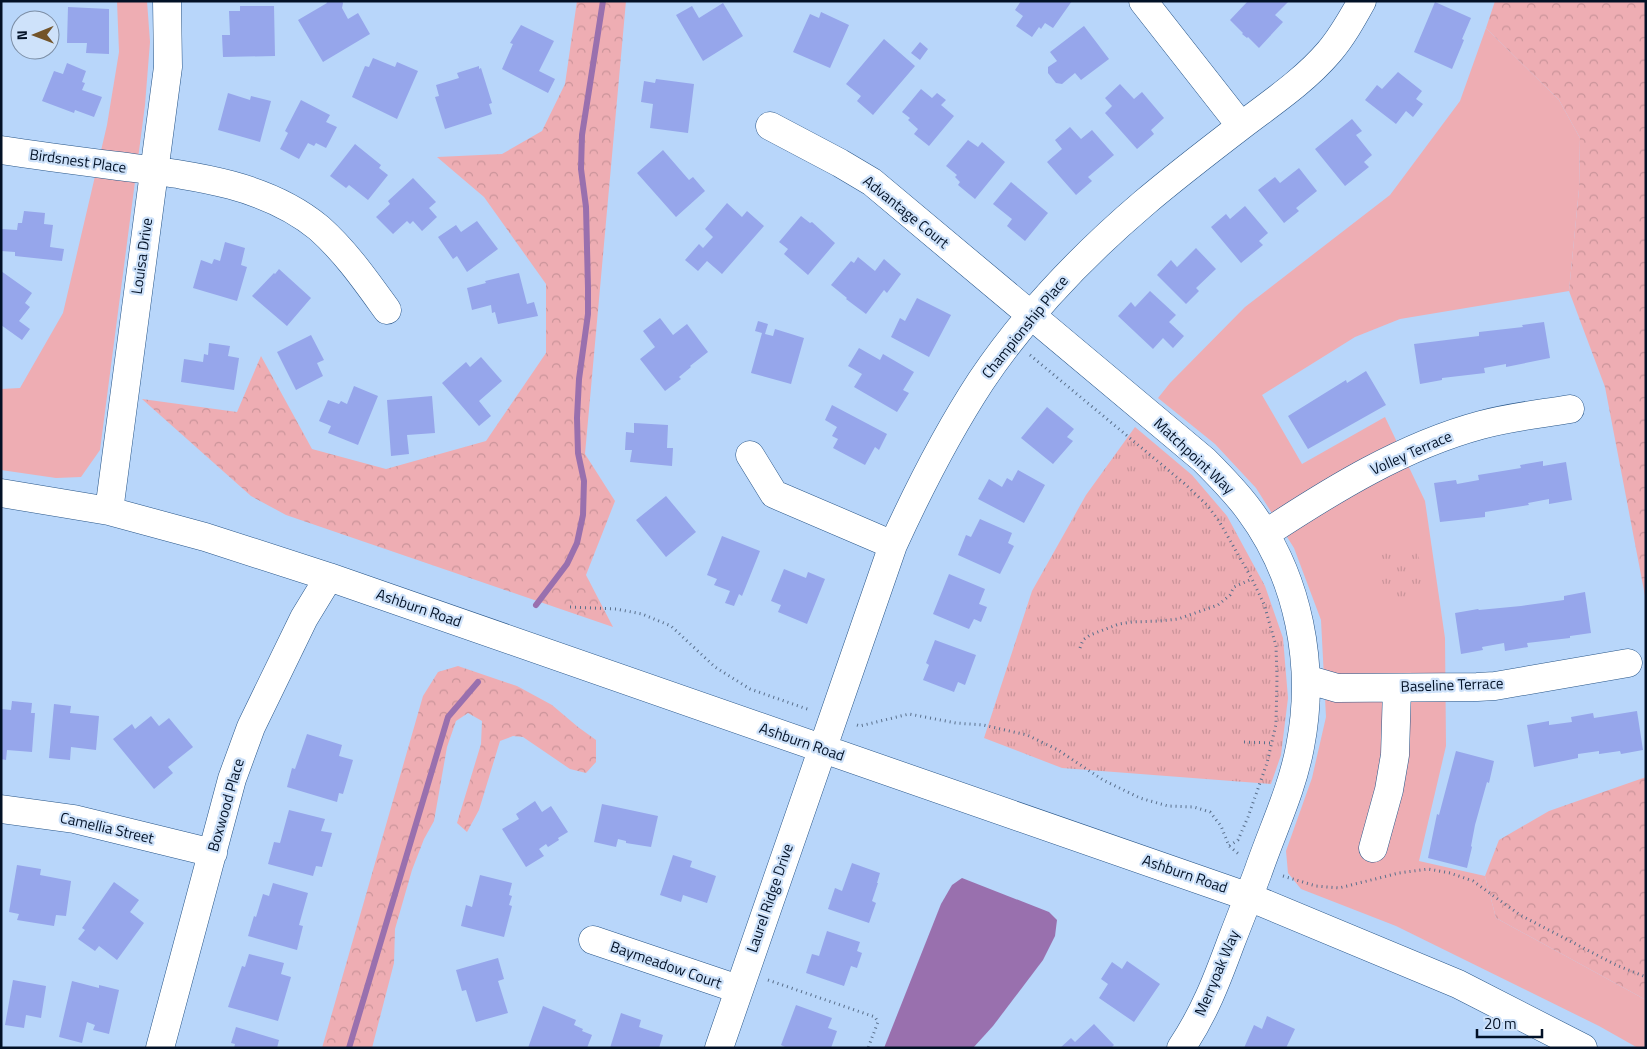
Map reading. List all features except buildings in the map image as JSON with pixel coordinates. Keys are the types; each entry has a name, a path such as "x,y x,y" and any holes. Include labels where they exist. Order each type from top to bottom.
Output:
{"street":[{"name":"Louisa Drive","path":"108,511 168,67 167,1"},
{"path":"1143,1 1241,126"},
{"name":"Championship Place","path":"822,749 893,545 916,494 952,428 982,380 1031,316 1077,265 1146,202 1303,78 1329,52 1351,21 1362,1"},
{"name":"Advantage Court","path":"770,126 872,182 1031,316"},
{"name":"Birdsnest Place","path":"1,150 205,180 242,189 273,200 297,213 338,246 358,269 387,310"},
{"name":"Matchpoint Way","path":"1031,316 1204,460 1230,486 1265,534 1289,584 1304,649 1306,679 1305,716 1294,774 1249,897"},
{"name":"Volley Terrace","path":"1265,534 1380,464 1429,442 1480,425 1516,417 1570,409"},
{"path":"750,455 774,494 893,545"},
{"name":"Ashburn Road","path":"1,493 108,511 205,537 329,577 1249,897 1458,984 1583,1048"},
{"name":"Boxwood Place","path":"160,1048 232,779 251,726 304,618 329,577"},
{"name":"Baseline Terrace","path":"1306,679 1337,688 1495,686 1628,663"},
{"path":"1373,848 1389,790 1395,755 1397,688"},
{"name":"Laurel Ridge Drive","path":"719,1048 822,749"},
{"name":"Camellia Street","path":"1,809 74,819 213,852"},
{"name":"Merryoak Way","path":"1181,1048 1209,999 1249,897"},
{"name":"Baymeadow Court","path":"593,940 741,981"}],"path":[{"path":"1012,340 1185,484 1207,505 1219,521 1264,604 1276,646 1276,724 1267,763 1248,817 1238,840 1228,846"},
{"path":"1080,648 1083,640 1090,635 1119,624 1178,619 1218,605 1230,595 1234,587 1252,579"},
{"path":"570,607 616,609 642,614 672,626 716,667 750,689 860,726 909,714 956,723 983,725 1027,735 1058,750 1103,780 1140,798 1168,806 1194,807 1210,812 1221,826 1228,846 1259,869 1316,886 1339,888 1399,873 1428,869 1450,873 1473,881 1520,915 1616,965 1646,977"},
{"path":"1244,742 1272,743"},
{"path":"741,981 875,1016 878,1022 868,1048"}],"green space":[{"path":"117,1 147,1 150,42 145,105 100,450 81,477 56,478 1,470 1,389 20,388 63,313 107,125 119,52"},
{"path":"577,1 626,1 585,454 615,501 586,575 613,627 286,515 251,496 142,399 237,412 261,356 312,449 386,469 486,441 546,353 546,284 484,197 437,157 502,154 542,131 565,84"},
{"path":"1495,1 1646,1 1646,601 1605,387 1569,291 1579,189 1580,138 1559,100 1486,28"},
{"path":"1486,28 1559,100 1580,138 1579,189 1569,291 1400,319 1355,337 1262,395 1302,464 1385,417 1425,501 1445,638 1446,746 1419,861 1485,876 1496,918 1646,1000 1646,1048 1638,1048 1599,1026 1396,926 1301,889 1288,873 1286,851 1312,778 1326,717 1321,620 1294,548 1256,488 1215,444 1158,398 1170,383 1245,307 1390,195 1460,101"},
{"path":"1135,427 1192,475 1227,516 1265,586 1283,638 1288,698 1281,755 1271,784 1062,768 984,738 1032,591 1086,495"},
{"path":"1417,545 1425,596 1385,602 1378,551"},
{"path":"458,666 517,686 552,705 596,740 596,762 586,773 570,769 523,737 513,736 500,741 479,810 467,832 457,823 481,744 482,721 468,713 456,721 447,747 434,821 424,839 412,870 395,929 394,963 372,1048 322,1048 423,696 438,672"},
{"path":"1646,777 1646,1000 1496,918 1485,876 1499,840 1549,811"}],"shaded area":[{"path":"962,878 1049,912 1057,920 1055,936 1043,960 993,1026 973,1048 884,1048 941,904 952,885"}],"waterway":[{"path":"536,605 567,564 577,543 583,515 584,481 578,453 577,418 579,379 588,314 586,207 581,169 582,135 603,1"},
{"path":"349,1048 448,717 478,682"}]}
